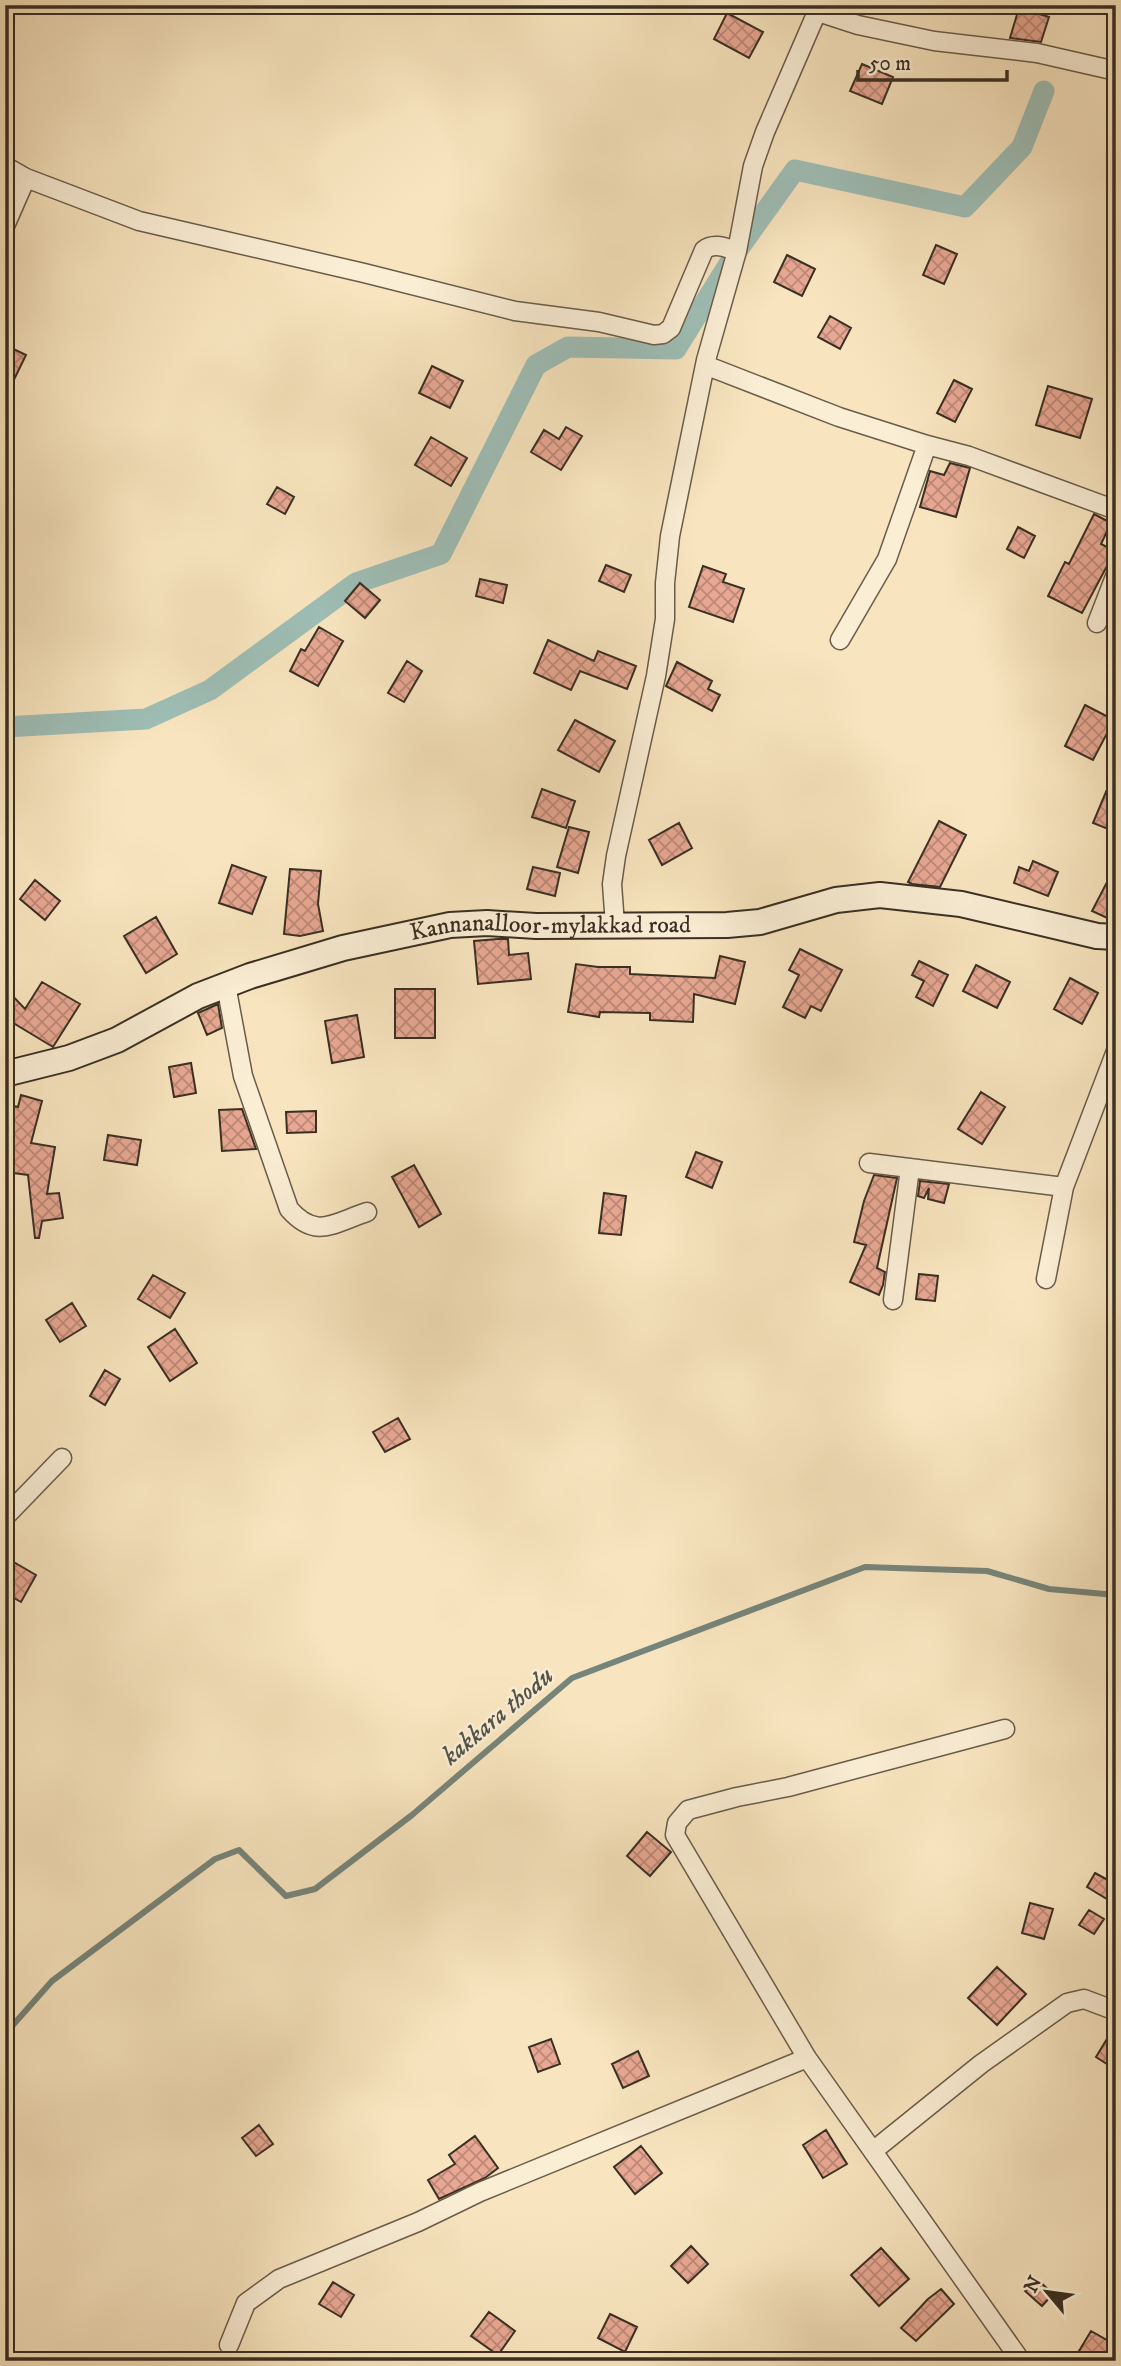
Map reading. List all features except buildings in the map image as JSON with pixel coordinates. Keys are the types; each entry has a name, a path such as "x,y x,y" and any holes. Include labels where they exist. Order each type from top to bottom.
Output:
{"main road":[{"name":"Kannanalloor-mylakkad road","path":"5,1074 69,1058 117,1040 198,996 226,985 342,947 450,925 727,925 760,922 836,900 880,895 961,904 1097,936 1116,937"}],"street":[{"path":"615,925 612,884 616,856 656,676 665,619 670,536 705,365 737,251 752,166 819,9 858,25 934,41 1037,53 1116,71"},
{"path":"5,166 26,178 139,221 515,311 598,322 654,335 663,334 671,328 704,250 709,246 721,246 737,251"},
{"path":"5,226 26,178"},
{"path":"705,365 839,417 969,456 1116,510"},
{"path":"840,640 887,559 927,445"},
{"path":"1097,624 1116,574"},
{"path":"226,985 243,1076 289,1209 299,1220 312,1227 323,1227 367,1212"},
{"path":"1046,1279 1064,1187 1116,1051"},
{"path":"869,1163 1064,1187"},
{"path":"893,1300 910,1168"},
{"path":"5,1517 62,1458"},
{"path":"1005,1729 788,1787 688,1810 677,1823 675,1835 807,2059 1021,2361"},
{"path":"873,2151 981,2064 1067,2003 1084,1998 1116,2011"},
{"path":"229,2345 246,2303 279,2279 418,2222 480,2192 807,2059"}],"waterway":[{"path":"5,727 146,719 210,690 356,583 441,554 536,365 568,347 676,349 737,251 795,170 965,207 1022,147 1044,91"},
{"name":"kakkara thodu","path":"5,2034 52,1981 215,1859 239,1850 286,1896 315,1889 412,1815 572,1678 865,1567 987,1571 1049,1589 1116,1595"}]}
